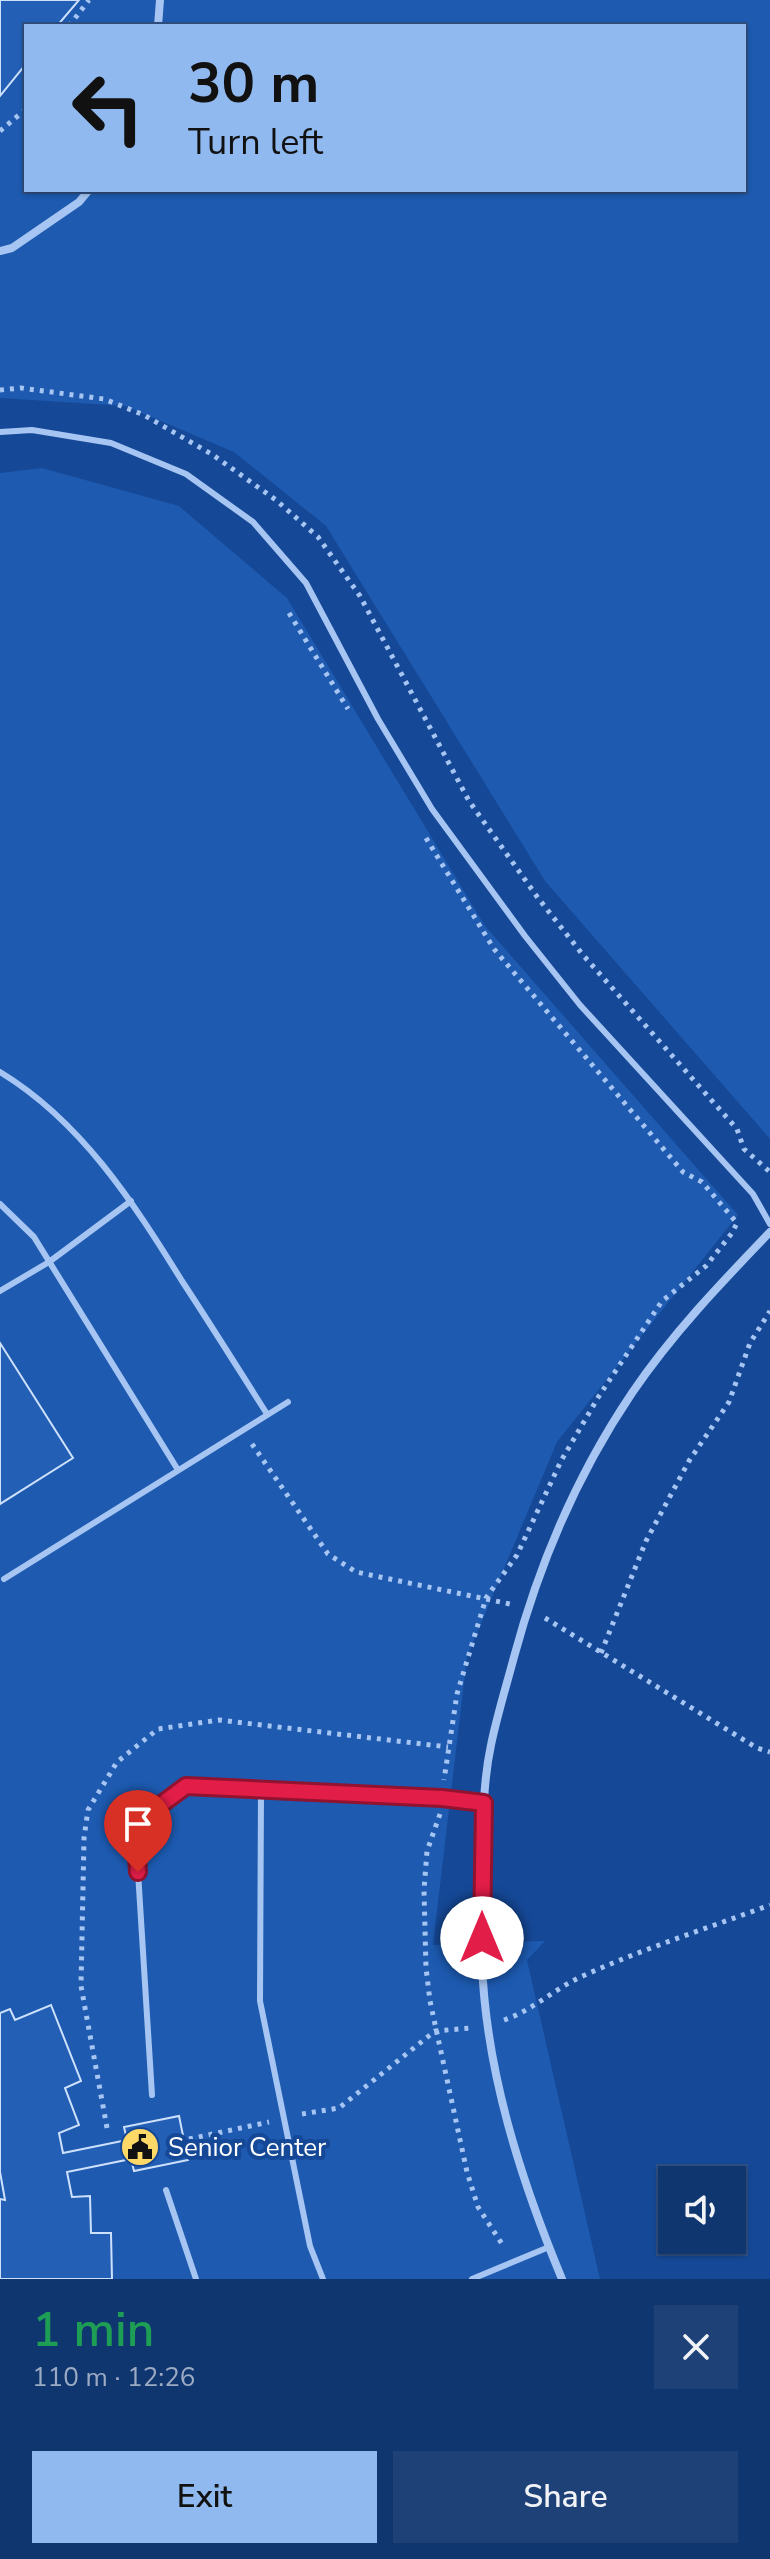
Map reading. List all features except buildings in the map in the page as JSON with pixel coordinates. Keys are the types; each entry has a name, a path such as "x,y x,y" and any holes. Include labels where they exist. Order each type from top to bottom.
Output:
{"street":[{"path":"158,24 160,0"},
{"path":"0,251 12,248 79,202 87,192"},
{"path":"562,2279 523,2177 507,2119 489,2024 482,1965 484,1803 491,1746 527,1609 546,1557 579,1484 608,1431 658,1356 709,1294 770,1232"}],"lane":[{"path":"0,432 32,430 111,443 186,474 253,522 306,583 378,719 450,835 580,1005 753,1194 770,1224"},
{"path":"0,1072 26,1087 92,1150 131,1201 267,1414"},
{"path":"0,1291 49,1262 131,1201"},
{"path":"0,1204 34,1237 178,1470"},
{"path":"4,1579 288,1402"},
{"path":"152,2095 136,1840 151,1812 186,1786 442,1798 484,1803"},
{"path":"261,1790 260,2001 310,2246 323,2279"},
{"path":"166,2190 196,2279"},
{"path":"472,2279 549,2247"}],"path":[{"path":"71,24 89,0"},
{"path":"0,131 24,111"},
{"path":"0,390 21,388 104,399 144,415 213,455 276,500 318,537 360,596 469,801 538,898 583,955 737,1129 744,1149 770,1172"},
{"path":"289,613 354,721"},
{"path":"420,828 494,949 683,1172 702,1182 737,1223 706,1266 662,1301 599,1396 561,1461 517,1555 486,1598 457,1694 439,1820 427,1851 424,1890 430,2001 467,2172 478,2207 505,2249 510,2263"},
{"path":"601,1653 646,1541 689,1461 729,1402 750,1343 770,1311"},
{"path":"242,1430 328,1554 356,1572 510,1604"},
{"path":"544,1617 757,1748 770,1752"},
{"path":"107,2128 81,1986 84,1838 88,1810 117,1762 158,1729 219,1720 448,1747"}],"shaded area":[{"path":"0,0 770,0 770,1139 545,881 326,526 234,452 125,406 0,398"},
{"path":"42,468 179,506 287,598 485,926 738,1215 557,1442 467,1657 433,1945 545,1941 527,1960 600,2279 0,2279 0,473"}],"place":[{"name":"Senior Center","path":"140,2147"}],"route":[{"path":"138,1872 136,1840 151,1812 186,1786 442,1798 484,1803 482,1938"}]}
